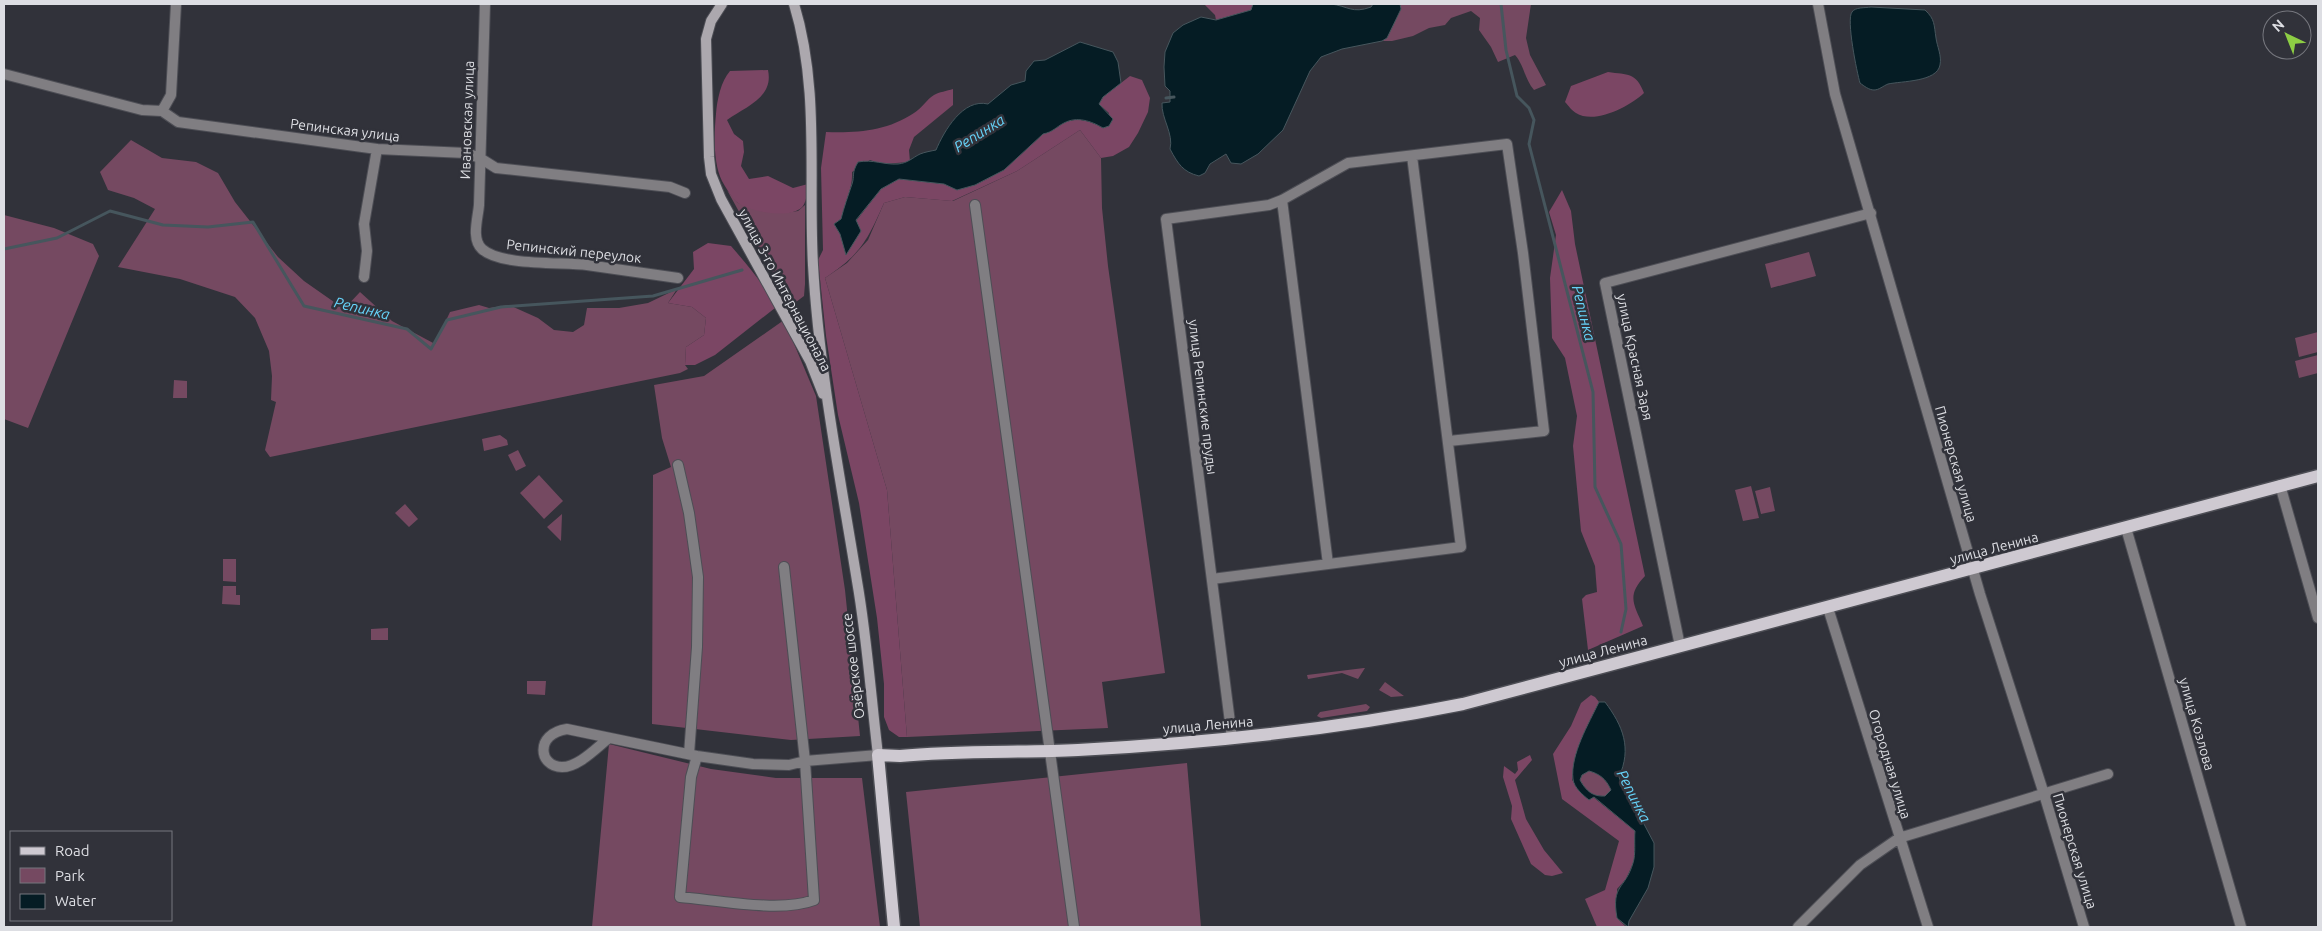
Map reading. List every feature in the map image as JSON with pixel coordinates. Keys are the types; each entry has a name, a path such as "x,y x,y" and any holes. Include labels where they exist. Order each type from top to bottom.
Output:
{"main road":[{"name":"улица 3-го Интернационала","path":"722,4 711,21 706,39 707,128 711,174 725,206 810,361 827,404"},
{"name":"улица 3-го Интернационала","path":"794,4 801,25 810,88 813,264 827,404"},
{"name":"Озёрское шоссе","path":"827,404 858,584 878,755 894,927"},
{"name":"улица Ленина","path":"878,755 1050,751 1232,738 1307,731 1443,708 1828,608 2318,476"}],"street":[{"path":"162,111 171,95 176,4"},
{"name":"Ивановская улица","path":"476,237 485,4"},
{"name":"Пионерская улица","path":"1818,4 1831,79 1973,569 2084,927"},
{"name":"Репинская улица","path":"4,74 142,110 162,111 178,122 377,149 466,153 480,158 496,168 670,186 685,193"},
{"name":"улица Репинские пруды","path":"1212,579 1166,219 1269,205 1282,200 1348,163 1507,144 1524,262 1544,431 1449,441"},
{"path":"364,277 367,251 364,224 377,149"},
{"path":"1232,738 1212,579 1461,547 1412,156"},
{"path":"1282,200 1328,564"},
{"path":"975,205 1074,927"},
{"name":"улица Красная Заря","path":"1680,646 1605,283 1871,213"},
{"name":"Репинский переулок","path":"476,237 481,249 492,256 522,262 585,264 678,278"},
{"path":"678,466 689,513 698,577 693,755 680,897 771,905 804,904 814,900 805,761 784,567"},
{"path":"2280,485 2318,618"},
{"name":"улица Козлова","path":"2126,528 2241,927"},
{"name":"Огородная улица","path":"1828,608 1928,927"},
{"path":"609,738 576,763 562,767 552,764 546,758 543,747 546,738 556,731 567,729 693,755 753,764 789,765 805,761 878,755"},
{"path":"1798,927 1860,865 1899,838 2108,774"}],"green space":[{"path":"1400,4 1531,4 1526,38 1530,55 1546,85 1534,90 1515,55 1498,62 1491,47 1479,30 1480,18 1471,11 1451,18 1445,25 1429,28 1413,36 1392,41 1382,41 1387,37 1401,9"},
{"path":"1080,130 1101,158 1102,208 1108,266 1165,673 1102,682 1108,728 907,737 887,490 825,278 847,263 868,240 884,203 905,197 953,201 1017,171"},
{"path":"131,140 162,158 196,162 218,173 235,202 278,257 304,281 344,309 360,292 392,321 435,344 450,312 479,305 489,308 509,305 538,318 554,330 573,332 584,325 587,308 619,308 648,303 677,289 668,303 692,307 706,318 704,335 686,347 685,365 688,369 680,373 270,457 265,450 276,402 271,400 272,376 269,351 255,318 235,297 180,279 118,267 155,209 134,198 108,190 100,172"},
{"path":"727,190 738,203 784,213 798,211 805,205 804,296 796,302 790,300 774,275"},
{"path":"4,215 54,228 93,244 99,256 28,428 4,419"},
{"path":"1809,252 1816,276 1771,288 1765,264"},
{"path":"784,320 816,396 845,590 860,736 791,740 652,724 653,475 671,467 662,438 654,385 704,376"},
{"path":"2318,332 2318,352 2299,357 2295,338"},
{"path":"2318,355 2318,373 2299,378 2295,361"},
{"path":"174,380 187,381 187,398 173,398"},
{"path":"500,435 507,440 508,445 484,451 482,439"},
{"path":"518,450 526,466 516,471 508,455"},
{"path":"539,475 563,501 544,519 520,493"},
{"path":"1751,486 1759,518 1743,521 1735,490"},
{"path":"1770,487 1775,511 1761,514 1755,491"},
{"path":"405,504 418,519 409,527 395,513"},
{"path":"562,514 561,541 547,527"},
{"path":"223,559 236,559 236,582 223,581"},
{"path":"223,586 236,586 236,595 240,595 240,605 222,604"},
{"path":"388,628 388,640 371,640 371,629"},
{"path":"1365,668 1358,679 1342,673 1308,679 1307,675"},
{"path":"527,681 546,681 545,695 527,694"},
{"path":"1385,682 1404,696 1391,697 1379,690"},
{"path":"1366,704 1370,707 1367,711 1321,718 1317,716 1320,712"},
{"path":"609,744 711,769 776,778 862,778 880,927 592,927"},
{"path":"1187,763 1201,927 920,927 906,792"},
{"path":"1589,771 1599,775 1607,783 1611,790 1605,796 1593,794 1582,784 1580,780 1582,775"}],"shaded area":[{"path":"1204,4 1253,4 1251,10 1216,20 1215,15"},
{"path":"768,70 769,80 767,88 762,95 727,120 734,134 743,141 744,152 741,166 749,179 768,176 793,188 808,184 803,206 790,213 761,212 738,203 731,196 722,181 717,166 715,122 720,91 724,80 730,71"},
{"path":"1608,72 1626,74 1634,78 1638,81 1644,93 1621,108 1593,117 1576,113 1565,102 1571,86"},
{"path":"1130,76 1142,80 1150,98 1148,112 1129,147 1113,156 1101,158 1080,130 1017,171 952,201 905,197 884,203 862,246 847,262 825,278 887,490 907,737 899,737 889,730 884,717 884,684 877,618 859,503 838,415 826,336 818,260 823,250 821,168 826,132 872,130 893,124 920,109 934,95 953,89 953,105 914,137 909,150 910,162 882,164 870,160 852,172 850,190 841,219 834,224 840,234 846,254 851,245 856,221 881,189 899,179 944,184 957,190 975,185 1004,170 1043,134 1052,131 1064,123 1084,120 1103,128 1109,113 1099,104 1103,97"},
{"path":"1562,190 1571,211 1575,244 1645,576 1635,589 1634,595 1635,606 1643,626 1588,650 1582,599 1586,595 1597,592 1595,566 1581,531 1573,446 1577,416 1565,358 1552,338 1550,278 1556,235 1549,212"},
{"path":"708,243 731,246 761,283 775,308 715,355 695,365 685,365 686,347 704,335 706,318 692,307 668,303 694,269 693,252"},
{"path":"1591,695 1599,702 1582,740 1572,780 1589,800 1593,797 1635,831 1634,861 1626,879 1617,889 1617,918 1626,927 1597,927 1585,899 1605,890 1619,841 1562,799 1553,754 1571,726 1581,703"},
{"path":"1530,755 1532,760 1515,780 1526,819 1544,850 1563,873 1552,876 1545,875 1531,864 1511,819 1512,806 1503,777 1504,766 1515,774 1518,770 1517,762"}],"water":[{"path":"1312,2 1359,10 1371,7 1373,4 1400,4 1401,9 1387,38 1382,41 1342,49 1321,57 1310,71 1283,130 1258,154 1241,164 1231,163 1226,154 1210,164 1205,173 1199,176 1193,174 1182,167 1170,149 1170,138 1162,109 1162,103 1170,102 1170,91 1165,86 1165,52 1173,33 1183,25 1201,17 1216,20 1251,10 1253,4"},
{"path":"1871,7 1925,10 1931,16 1940,58 1940,65 1933,75 1926,78 1888,84 1876,90 1868,89 1860,83 1850,17 1855,9"},
{"path":"1080,42 1113,52 1118,62 1121,83 1103,97 1099,104 1113,119 1109,126 1103,128 1084,120 1069,121 1043,134 1004,170 975,185 957,190 944,184 899,179 881,189 856,220 861,231 846,255 840,234 834,224 841,219 858,162 869,161 898,164 920,154 936,150 949,126 963,111 979,103 988,104 1011,85 1025,81 1026,71 1034,61 1045,60"},
{"path":"1599,702 1605,702 1621,729 1624,738 1625,756 1619,777 1623,788 1632,796 1636,809 1654,843 1654,867 1648,888 1629,921 1628,927 1617,918 1616,899 1617,893 1630,872 1633,863 1635,831 1594,797 1589,800 1577,788 1573,779 1574,760 1577,750","holes":["1589,771 1605,780 1609,786 1611,790 1605,796 1590,792 1580,780 1582,775"]}],"waterway":[{"name":"Репинка","path":"1501,4 1506,50 1517,96 1529,108 1534,120 1529,144 1593,392 1595,487 1621,544 1626,609 1621,632"},
{"name":"Репинка","path":"1166,98 1174,97"},
{"name":"Репинка","path":"4,249 57,238 110,211 163,225 208,227 253,222 304,306 407,329 431,349 447,320 501,307 653,296 742,270"}]}
